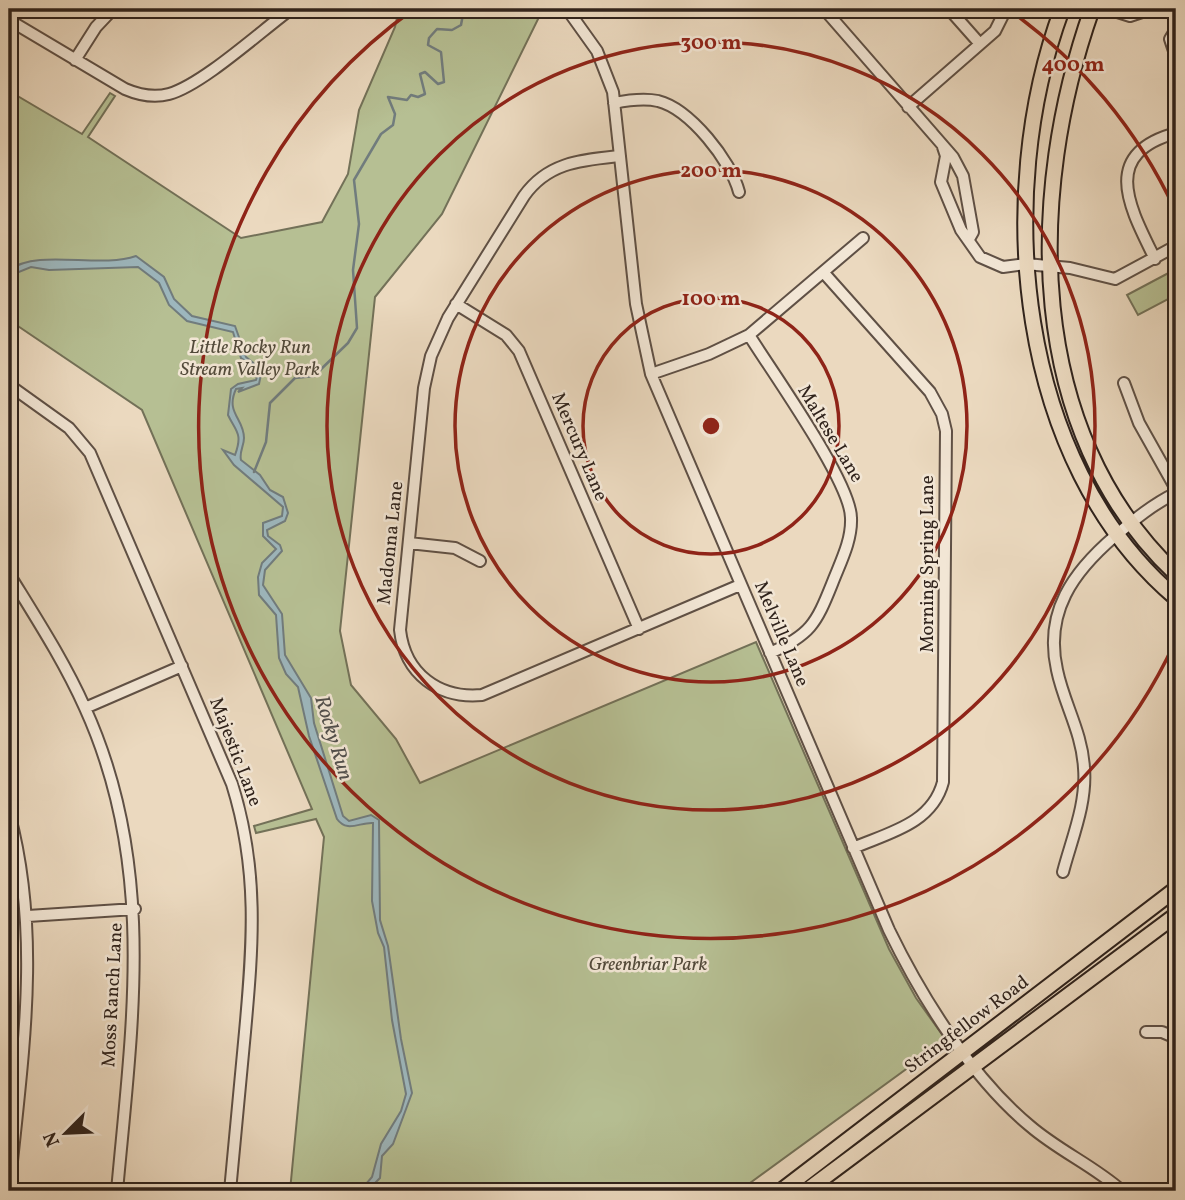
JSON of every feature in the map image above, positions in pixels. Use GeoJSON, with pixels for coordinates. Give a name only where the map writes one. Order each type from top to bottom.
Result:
{"type":"FeatureCollection","features":[{"type":"Feature","properties":{"kind":"main road"},"geometry":{"type":"LineString","coordinates":[[1062,9],[1035,112],[1026,200],[1026,264],[1038,341],[1055,410],[1080,473],[1117,534],[1176,597]]}},
{"type":"Feature","properties":{"kind":"main road"},"geometry":{"type":"LineString","coordinates":[[1092,9],[1073,69],[1052,176],[1051,267],[1058,336],[1073,411],[1095,465],[1130,523],[1176,574]]}},
{"type":"Feature","properties":{"kind":"main road","name":"Stringfellow Road"},"geometry":{"type":"LineString","coordinates":[[781,1191],[1176,889]]}},
{"type":"Feature","properties":{"kind":"main road","name":"Stringfellow Road"},"geometry":{"type":"LineString","coordinates":[[806,1191],[1176,915]]}},
{"type":"Feature","properties":{"kind":"street"},"geometry":{"type":"LineString","coordinates":[[75,60],[96,27],[113,9]]}},
{"type":"Feature","properties":{"kind":"street"},"geometry":{"type":"LineString","coordinates":[[9,20],[131,92],[151,96],[168,94],[199,78],[291,9]]}},
{"type":"Feature","properties":{"kind":"street","name":"Melville Lane"},"geometry":{"type":"LineString","coordinates":[[567,9],[597,51],[614,103],[638,321],[651,373],[853,848],[912,976],[964,1051],[1005,1103],[1031,1128],[1122,1191]]}},
{"type":"Feature","properties":{"kind":"street"},"geometry":{"type":"LineString","coordinates":[[824,9],[953,157],[963,176],[973,232],[969,239]]}},
{"type":"Feature","properties":{"kind":"street"},"geometry":{"type":"LineString","coordinates":[[949,9],[979,44]]}},
{"type":"Feature","properties":{"kind":"street"},"geometry":{"type":"LineString","coordinates":[[908,107],[995,31],[1006,9]]}},
{"type":"Feature","properties":{"kind":"street"},"geometry":{"type":"LineString","coordinates":[[1108,9],[1130,16],[1152,9]]}},
{"type":"Feature","properties":{"kind":"street"},"geometry":{"type":"LineString","coordinates":[[1170,9],[1176,15]]}},
{"type":"Feature","properties":{"kind":"street"},"geometry":{"type":"LineString","coordinates":[[1176,29],[1171,39],[1176,57]]}},
{"type":"Feature","properties":{"kind":"street"},"geometry":{"type":"LineString","coordinates":[[614,103],[650,100],[666,104],[684,115],[729,166],[739,192]]}},
{"type":"Feature","properties":{"kind":"street"},"geometry":{"type":"LineString","coordinates":[[1155,259],[1125,191],[1127,174],[1131,163],[1144,146],[1176,133]]}},
{"type":"Feature","properties":{"kind":"street"},"geometry":{"type":"LineString","coordinates":[[943,147],[946,156],[941,183],[961,230],[979,257],[988,262],[1003,267],[1026,264],[1070,268],[1115,279],[1176,246]]}},
{"type":"Feature","properties":{"kind":"street","name":"Madonna Lane"},"geometry":{"type":"LineString","coordinates":[[620,156],[569,163],[537,180],[440,333],[427,369],[400,630],[403,649],[420,675],[450,693],[470,696],[495,691],[740,585]]}},
{"type":"Feature","properties":{"kind":"street"},"geometry":{"type":"LineString","coordinates":[[651,373],[709,354],[749,335],[863,238]]}},
{"type":"Feature","properties":{"kind":"street","name":"Morning Spring Lane"},"geometry":{"type":"LineString","coordinates":[[824,273],[930,392],[939,407],[946,431],[943,782],[935,803],[921,817],[853,848]]}},
{"type":"Feature","properties":{"kind":"street","name":"Mercury Lane"},"geometry":{"type":"LineString","coordinates":[[456,304],[501,332],[519,351],[639,629]]}},
{"type":"Feature","properties":{"kind":"street","name":"Maltese Lane"},"geometry":{"type":"LineString","coordinates":[[749,335],[842,485],[851,516],[848,543],[816,622],[803,636],[770,653]]}},
{"type":"Feature","properties":{"kind":"street"},"geometry":{"type":"LineString","coordinates":[[1063,872],[1080,810],[1084,769],[1078,730],[1057,670],[1054,638],[1061,599],[1073,578],[1117,534],[1176,491],[1139,423],[1124,383]]}},
{"type":"Feature","properties":{"kind":"street","name":"Majestic Lane"},"geometry":{"type":"LineString","coordinates":[[9,385],[69,428],[90,453],[239,806],[249,851],[253,890],[252,950],[230,1191]]}},
{"type":"Feature","properties":{"kind":"street"},"geometry":{"type":"LineString","coordinates":[[409,543],[455,548],[480,561]]}},
{"type":"Feature","properties":{"kind":"street","name":"Moss Ranch Lane"},"geometry":{"type":"LineString","coordinates":[[9,574],[48,638],[85,708],[119,808],[135,909],[135,984],[117,1191]]}},
{"type":"Feature","properties":{"kind":"street"},"geometry":{"type":"LineString","coordinates":[[85,708],[182,666]]}},
{"type":"Feature","properties":{"kind":"street"},"geometry":{"type":"LineString","coordinates":[[9,813],[28,916],[29,971],[15,1064],[9,1191]]}},
{"type":"Feature","properties":{"kind":"street"},"geometry":{"type":"LineString","coordinates":[[28,916],[135,909]]}},
{"type":"Feature","properties":{"kind":"street"},"geometry":{"type":"LineString","coordinates":[[1146,1032],[1162,1032],[1176,1038]]}},
{"type":"Feature","properties":{"kind":"green space"},"geometry":{"type":"Polygon","coordinates":[[[399,9],[543,9],[442,214],[375,297],[340,631],[351,685],[396,739],[420,783],[756,642],[889,949],[916,998],[946,1040],[739,1191],[290,1191],[324,837],[316,819],[256,833],[254,826],[312,809],[142,410],[9,320],[9,91],[82,134],[110,93],[115,96],[88,137],[241,238],[322,222],[348,174],[359,110],[395,27],[399,9]]]}},
{"type":"Feature","properties":{"kind":"green space"},"geometry":{"type":"Polygon","coordinates":[[[1176,269],[1176,295],[1138,315],[1127,295],[1176,269]]]}},
{"type":"Feature","properties":{"kind":"water","name":"Rocky Run"},"geometry":{"type":"Polygon","coordinates":[[[136,256],[164,277],[174,299],[192,316],[235,326],[246,357],[262,370],[259,384],[238,392],[242,388],[236,389],[233,404],[243,431],[241,460],[260,475],[270,490],[283,497],[288,513],[285,521],[267,530],[268,536],[280,545],[282,551],[265,570],[263,585],[282,614],[285,655],[311,698],[314,723],[343,816],[349,821],[371,815],[379,820],[380,920],[388,946],[401,1039],[412,1093],[393,1144],[382,1156],[380,1178],[367,1191],[360,1191],[372,1177],[381,1144],[401,1111],[406,1094],[392,1020],[384,947],[378,933],[372,901],[373,823],[349,826],[337,819],[309,736],[298,687],[286,674],[279,658],[276,615],[259,595],[258,577],[262,563],[276,549],[263,536],[263,523],[282,516],[283,507],[234,465],[223,450],[235,455],[238,442],[238,433],[228,415],[231,389],[238,384],[256,380],[259,370],[241,358],[233,332],[187,321],[169,305],[159,283],[138,267],[49,270],[31,267],[9,276],[9,270],[36,260],[105,261],[136,256]]]}},
{"type":"Feature","properties":{"kind":"waterway"},"geometry":{"type":"LineString","coordinates":[[254,472],[266,442],[270,403],[295,378],[314,376],[348,343],[357,328],[353,270],[359,224],[354,180],[381,134],[393,125],[395,114],[388,97],[407,100],[411,95],[418,97],[425,94],[420,74],[425,72],[438,84],[444,82],[441,52],[428,45],[429,38],[437,29],[452,30],[461,25],[464,9]]}},
{"type":"Feature","properties":{"kind":"park label","name":"Little Rocky Run Stream Valley Park"},"geometry":{"type":"Point","coordinates":[250,359]}},
{"type":"Feature","properties":{"kind":"park label","name":"Greenbriar Park"},"geometry":{"type":"Point","coordinates":[648,965]}}]}
